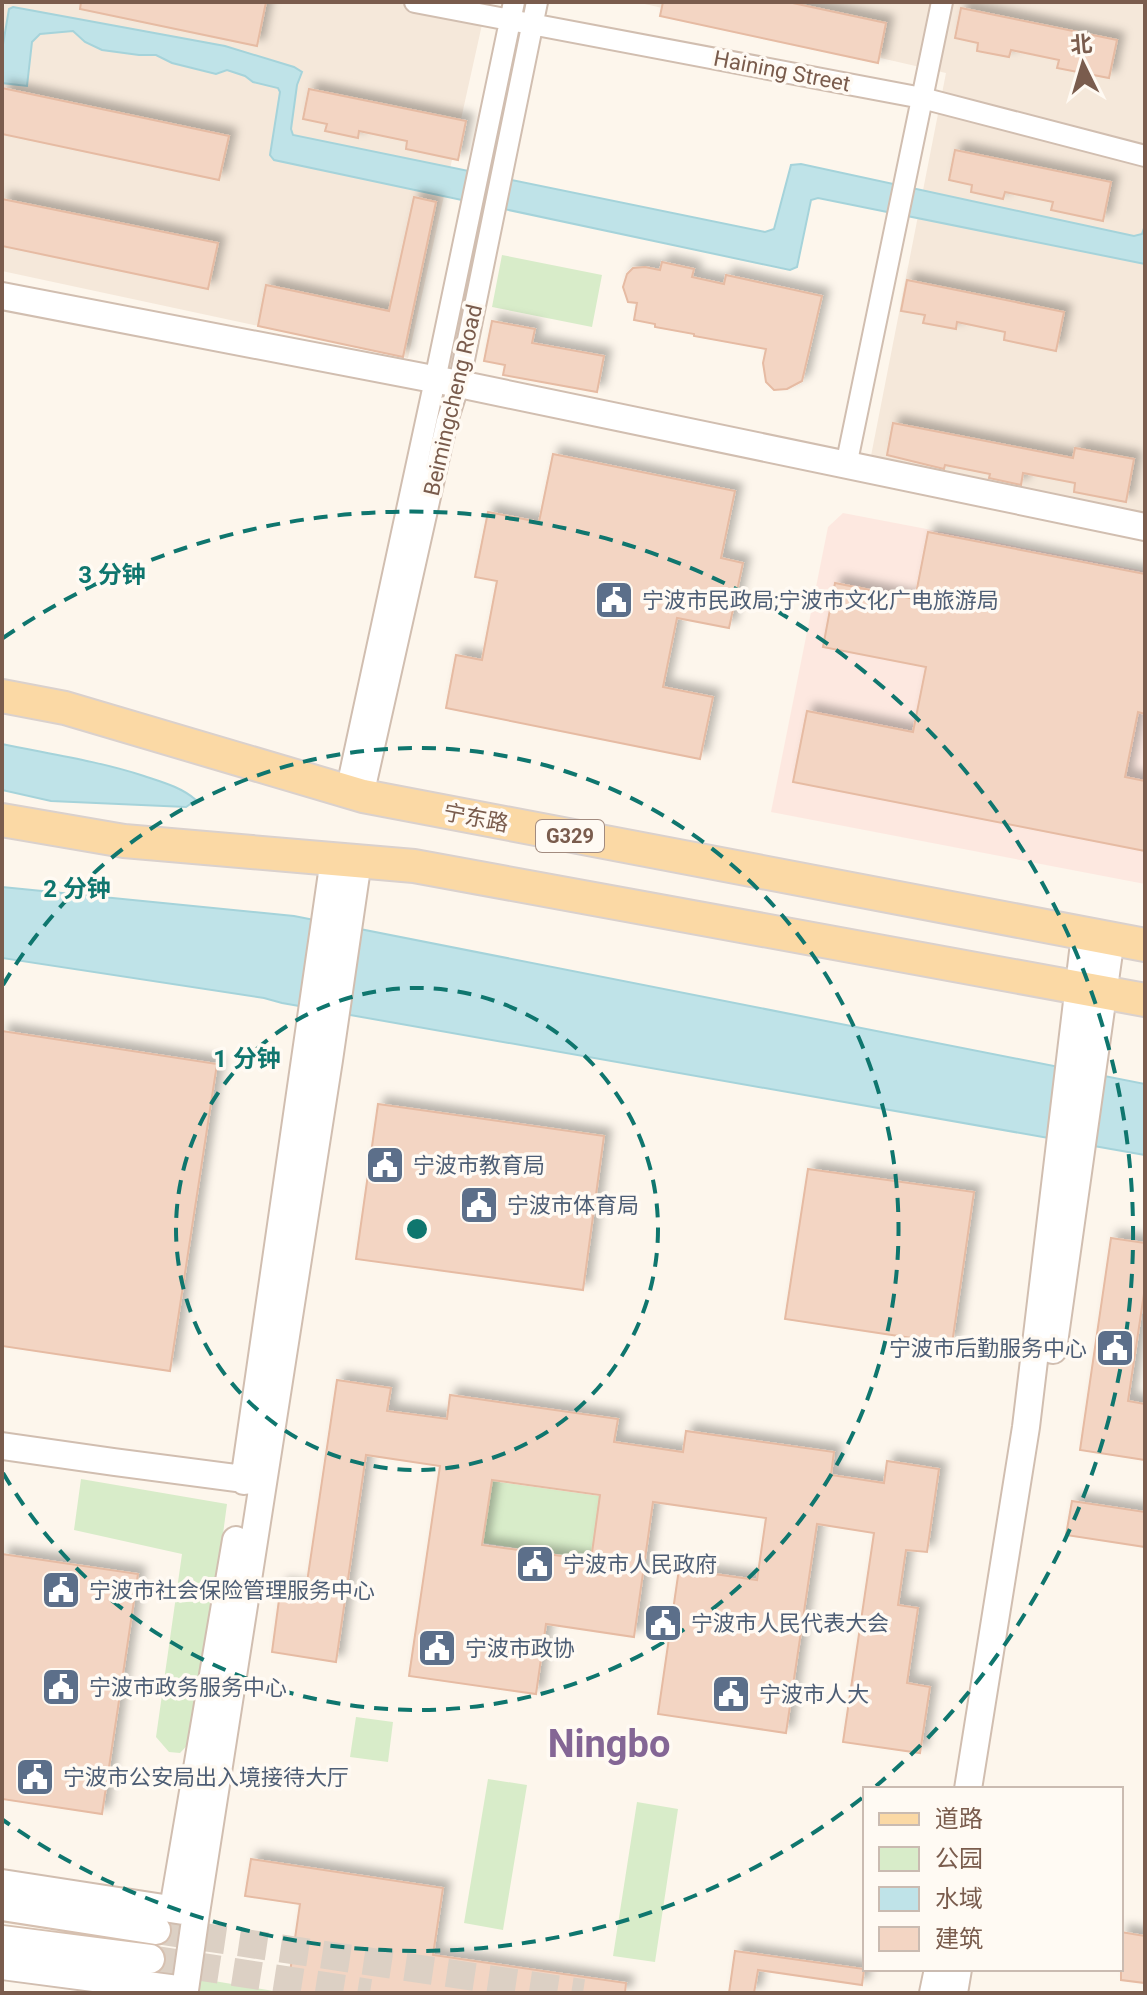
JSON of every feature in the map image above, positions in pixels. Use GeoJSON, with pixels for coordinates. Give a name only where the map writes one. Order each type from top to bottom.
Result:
{"type":"FeatureCollection","features":[{"type":"Feature","properties":{"kind":"main road","name":"宁东路"},"geometry":{"type":"LineString","coordinates":[[2,696],[65,708],[354,794],[1145,945]]}},
{"type":"Feature","properties":{"kind":"main road"},"geometry":{"type":"LineString","coordinates":[[2,820],[124,841],[414,866],[1145,1000]]}},
{"type":"Feature","properties":{"kind":"main road"},"geometry":{"type":"LineString","coordinates":[[2,1906],[175,1917]]}},
{"type":"Feature","properties":{"kind":"main road"},"geometry":{"type":"LineString","coordinates":[[2,1940],[150,1959]]}},
{"type":"Feature","properties":{"kind":"street","name":"Haining Street"},"geometry":{"type":"LineString","coordinates":[[415,2],[512,11],[531,25],[922,98],[1145,156]]}},
{"type":"Feature","properties":{"kind":"street","name":"Beimingcheng Road"},"geometry":{"type":"LineString","coordinates":[[447,382],[537,2]]}},
{"type":"Feature","properties":{"kind":"street"},"geometry":{"type":"LineString","coordinates":[[846,466],[942,2]]}},
{"type":"Feature","properties":{"kind":"street","name":"Beimingcheng Road"},"geometry":{"type":"LineString","coordinates":[[354,794],[447,421],[447,382],[512,11]]}},
{"type":"Feature","properties":{"kind":"street"},"geometry":{"type":"LineString","coordinates":[[2,296],[447,382],[1145,527]]}},
{"type":"Feature","properties":{"kind":"street"},"geometry":{"type":"LineString","coordinates":[[2,1966],[173,1991],[185,1990],[175,1917],[252,1488],[346,860]]}},
{"type":"Feature","properties":{"kind":"street"},"geometry":{"type":"LineString","coordinates":[[987,1787],[1042,1429],[1098,936]]}},
{"type":"Feature","properties":{"kind":"street"},"geometry":{"type":"LineString","coordinates":[[968,1787],[1091,990]]}},
{"type":"Feature","properties":{"kind":"street"},"geometry":{"type":"LineString","coordinates":[[2,1446],[252,1488]]}},
{"type":"Feature","properties":{"kind":"street"},"geometry":{"type":"LineString","coordinates":[[2,1460],[252,1488]]}},
{"type":"Feature","properties":{"kind":"street"},"geometry":{"type":"LineString","coordinates":[[2,1883],[175,1917]]}},
{"type":"Feature","properties":{"kind":"street"},"geometry":{"type":"LineString","coordinates":[[933,1993],[938,1971]]}},
{"type":"Feature","properties":{"kind":"street"},"geometry":{"type":"LineString","coordinates":[[954,1993],[958,1971]]}},
{"type":"Feature","properties":{"kind":"shaded area"},"geometry":{"type":"Polygon","coordinates":[[[5,2],[487,2],[408,358],[2,271],[2,15],[5,2]]]}},
{"type":"Feature","properties":{"kind":"shaded area"},"geometry":{"type":"Polygon","coordinates":[[[636,2],[1145,2],[1145,516],[870,461],[946,73],[636,2]]]}},
{"type":"Feature","properties":{"kind":"shaded area"},"geometry":{"type":"Polygon","coordinates":[[[843,513],[1145,571],[1145,884],[771,812],[828,527],[843,513]]]}},
{"type":"Feature","properties":{"kind":"green space"},"geometry":{"type":"Polygon","coordinates":[[[502,255],[602,275],[592,327],[492,307],[502,255]]]}},
{"type":"Feature","properties":{"kind":"green space"},"geometry":{"type":"Polygon","coordinates":[[[81,1479],[227,1504],[196,1736],[180,1753],[169,1752],[156,1737],[182,1554],[74,1530],[81,1479]]]}},
{"type":"Feature","properties":{"kind":"green space"},"geometry":{"type":"Polygon","coordinates":[[[492,1481],[600,1496],[591,1559],[483,1543],[492,1481]]]}},
{"type":"Feature","properties":{"kind":"green space"},"geometry":{"type":"Polygon","coordinates":[[[356,1717],[393,1722],[388,1762],[350,1757],[356,1717]]]}},
{"type":"Feature","properties":{"kind":"green space"},"geometry":{"type":"Polygon","coordinates":[[[488,1779],[527,1785],[503,1930],[464,1923],[488,1779]]]}},
{"type":"Feature","properties":{"kind":"green space"},"geometry":{"type":"Polygon","coordinates":[[[637,1802],[678,1809],[655,1962],[613,1956],[637,1802]]]}},
{"type":"Feature","properties":{"kind":"green space"},"geometry":{"type":"Polygon","coordinates":[[[196,1978],[286,1993],[193,1993],[196,1978]]]}},
{"type":"Feature","properties":{"kind":"water"},"geometry":{"type":"Polygon","coordinates":[[[13,7],[225,46],[294,67],[302,72],[297,85],[291,129],[293,135],[765,232],[774,229],[791,165],[801,164],[1134,236],[1142,234],[1145,225],[1145,264],[818,198],[811,200],[797,267],[790,270],[274,160],[270,155],[280,92],[278,88],[253,82],[227,70],[216,74],[172,63],[156,55],[102,50],[85,42],[73,31],[40,34],[32,42],[27,86],[2,83],[2,50],[9,9],[13,7]]]}},
{"type":"Feature","properties":{"kind":"water"},"geometry":{"type":"Polygon","coordinates":[[[2,744],[127,771],[171,785],[196,800],[186,807],[51,801],[2,790],[2,744]]]}},
{"type":"Feature","properties":{"kind":"water"},"geometry":{"type":"Polygon","coordinates":[[[2,887],[294,916],[1145,1084],[1145,1155],[264,998],[2,958],[2,887]]]}},
{"type":"Feature","properties":{"kind":"building"},"geometry":{"type":"Polygon","coordinates":[[[81,2],[266,2],[257,46],[80,9],[81,2]]]}},
{"type":"Feature","properties":{"kind":"building"},"geometry":{"type":"Polygon","coordinates":[[[663,2],[788,2],[886,23],[878,63],[660,16],[663,2]]]}},
{"type":"Feature","properties":{"kind":"building"},"geometry":{"type":"Polygon","coordinates":[[[961,8],[1117,40],[1109,78],[1057,68],[1059,60],[1011,50],[1009,57],[977,51],[978,43],[955,38],[961,8]]]}},
{"type":"Feature","properties":{"kind":"building"},"geometry":{"type":"Polygon","coordinates":[[[2,88],[229,136],[219,180],[2,134],[2,88]]]}},
{"type":"Feature","properties":{"kind":"building"},"geometry":{"type":"Polygon","coordinates":[[[309,89],[466,121],[458,160],[406,149],[407,141],[359,131],[358,138],[325,131],[327,124],[303,119],[309,89]]]}},
{"type":"Feature","properties":{"kind":"building"},"geometry":{"type":"Polygon","coordinates":[[[955,150],[1111,182],[1103,221],[1051,210],[1053,202],[1005,192],[1003,199],[971,192],[972,185],[949,180],[955,150]]]}},
{"type":"Feature","properties":{"kind":"building"},"geometry":{"type":"Polygon","coordinates":[[[414,197],[436,202],[403,357],[258,326],[266,285],[389,311],[414,197]]]}},
{"type":"Feature","properties":{"kind":"building"},"geometry":{"type":"Polygon","coordinates":[[[2,199],[218,243],[208,289],[2,246],[2,199]]]}},
{"type":"Feature","properties":{"kind":"building"},"geometry":{"type":"Polygon","coordinates":[[[662,262],[694,269],[692,277],[724,284],[726,275],[822,296],[802,381],[787,389],[774,390],[766,382],[763,363],[766,349],[694,336],[634,320],[637,303],[628,302],[623,287],[627,274],[633,268],[660,270],[662,262]]]}},
{"type":"Feature","properties":{"kind":"building"},"geometry":{"type":"Polygon","coordinates":[[[907,280],[1064,312],[1056,351],[1004,340],[1005,332],[957,322],[956,329],[923,323],[925,315],[901,311],[907,280]]]}},
{"type":"Feature","properties":{"kind":"building"},"geometry":{"type":"Polygon","coordinates":[[[492,321],[535,329],[532,343],[604,356],[597,392],[503,375],[505,365],[484,361],[492,321]]]}},
{"type":"Feature","properties":{"kind":"building"},"geometry":{"type":"Polygon","coordinates":[[[893,423],[1073,458],[1075,448],[1134,459],[1126,502],[1074,492],[1075,483],[1023,473],[1021,485],[989,478],[990,474],[945,465],[944,469],[887,455],[893,423]]]}},
{"type":"Feature","properties":{"kind":"building","name":"宁波市民政局;宁波市文化广电旅游局"},"geometry":{"type":"Polygon","coordinates":[[[553,454],[735,491],[721,558],[743,563],[729,628],[677,618],[663,687],[713,697],[700,759],[446,708],[456,655],[482,660],[497,581],[475,577],[488,512],[539,522],[553,454]]]}},
{"type":"Feature","properties":{"kind":"building"},"geometry":{"type":"Polygon","coordinates":[[[928,532],[1145,574],[1145,714],[1138,712],[1125,777],[1145,781],[1145,851],[793,782],[807,711],[913,732],[926,667],[823,647],[835,583],[915,599],[928,532]]]}},
{"type":"Feature","properties":{"kind":"building"},"geometry":{"type":"Polygon","coordinates":[[[2,1031],[217,1064],[170,1371],[2,1346],[2,1031]]]}},
{"type":"Feature","properties":{"kind":"building"},"geometry":{"type":"Polygon","coordinates":[[[378,1104],[604,1136],[583,1290],[356,1259],[378,1104]]]}},
{"type":"Feature","properties":{"kind":"building"},"geometry":{"type":"Polygon","coordinates":[[[808,1169],[974,1192],[952,1344],[785,1319],[808,1169]]]}},
{"type":"Feature","properties":{"kind":"building","name":"宁波市后勤服务中心"},"geometry":{"type":"Polygon","coordinates":[[[1111,1238],[1145,1243],[1145,1287],[1128,1401],[1145,1404],[1145,1460],[1080,1450],[1111,1238]]]}},
{"type":"Feature","properties":{"kind":"building","name":"宁波市人民政府"},"geometry":{"type":"Polygon","coordinates":[[[337,1380],[391,1388],[387,1411],[447,1419],[450,1395],[618,1419],[614,1442],[683,1452],[686,1431],[834,1452],[831,1475],[884,1483],[887,1461],[939,1469],[927,1552],[906,1550],[898,1605],[918,1608],[907,1683],[930,1687],[920,1753],[843,1742],[874,1533],[817,1524],[786,1733],[658,1714],[679,1569],[757,1580],[766,1518],[653,1502],[634,1637],[546,1624],[536,1694],[409,1676],[440,1466],[366,1455],[336,1662],[272,1652],[281,1585],[306,1589],[337,1380]],[[492,1480],[482,1545],[591,1560],[600,1495],[492,1480]]]}},
{"type":"Feature","properties":{"kind":"building"},"geometry":{"type":"Polygon","coordinates":[[[1072,1501],[1145,1512],[1145,1547],[1066,1535],[1072,1501]]]}},
{"type":"Feature","properties":{"kind":"building","name":"宁波市政务服务中心"},"geometry":{"type":"Polygon","coordinates":[[[2,1554],[138,1574],[102,1814],[2,1799],[2,1554]]]}},
{"type":"Feature","properties":{"kind":"building"},"geometry":{"type":"Polygon","coordinates":[[[251,1859],[443,1888],[433,1955],[626,1983],[625,1993],[287,1993],[300,1904],[245,1896],[251,1859]]]}},
{"type":"Feature","properties":{"kind":"building"},"geometry":{"type":"Polygon","coordinates":[[[1123,1932],[1145,1936],[1145,1983],[1121,1980],[1123,1932]]]}},
{"type":"Feature","properties":{"kind":"building"},"geometry":{"type":"Polygon","coordinates":[[[735,1951],[864,1971],[862,1985],[758,1970],[754,1993],[729,1993],[735,1951]]]}},
{"type":"Feature","properties":{"kind":"tunnel"},"geometry":{"type":"LineString","coordinates":[[156,1930],[583,1993]]}},
{"type":"Feature","properties":{"kind":"tunnel"},"geometry":{"type":"LineString","coordinates":[[150,1959],[370,1993]]}},
{"type":"Feature","properties":{"kind":"place","name":"宁波市民政局;宁波市文化广电旅游局"},"geometry":{"type":"Point","coordinates":[614,600]}},
{"type":"Feature","properties":{"kind":"place","name":"宁波市教育局"},"geometry":{"type":"Point","coordinates":[385,1165]}},
{"type":"Feature","properties":{"kind":"place","name":"宁波市体育局"},"geometry":{"type":"Point","coordinates":[479,1205]}},
{"type":"Feature","properties":{"kind":"place","name":"宁波市后勤服务中心"},"geometry":{"type":"Point","coordinates":[1115,1348]}},
{"type":"Feature","properties":{"kind":"place","name":"宁波市人民政府"},"geometry":{"type":"Point","coordinates":[535,1564]}},
{"type":"Feature","properties":{"kind":"place","name":"宁波市社会保险管理服务中心"},"geometry":{"type":"Point","coordinates":[61,1590]}},
{"type":"Feature","properties":{"kind":"place","name":"宁波市人民代表大会"},"geometry":{"type":"Point","coordinates":[663,1623]}},
{"type":"Feature","properties":{"kind":"place","name":"宁波市政协"},"geometry":{"type":"Point","coordinates":[437,1648]}},
{"type":"Feature","properties":{"kind":"place","name":"宁波市政务服务中心"},"geometry":{"type":"Point","coordinates":[61,1687]}},
{"type":"Feature","properties":{"kind":"place","name":"宁波市人大"},"geometry":{"type":"Point","coordinates":[731,1694]}},
{"type":"Feature","properties":{"kind":"place","name":"宁波市公安局出入境接待大厅"},"geometry":{"type":"Point","coordinates":[35,1777]}},
{"type":"Feature","properties":{"kind":"district","name":"Ningbo"},"geometry":{"type":"Point","coordinates":[609,1744]}}]}
